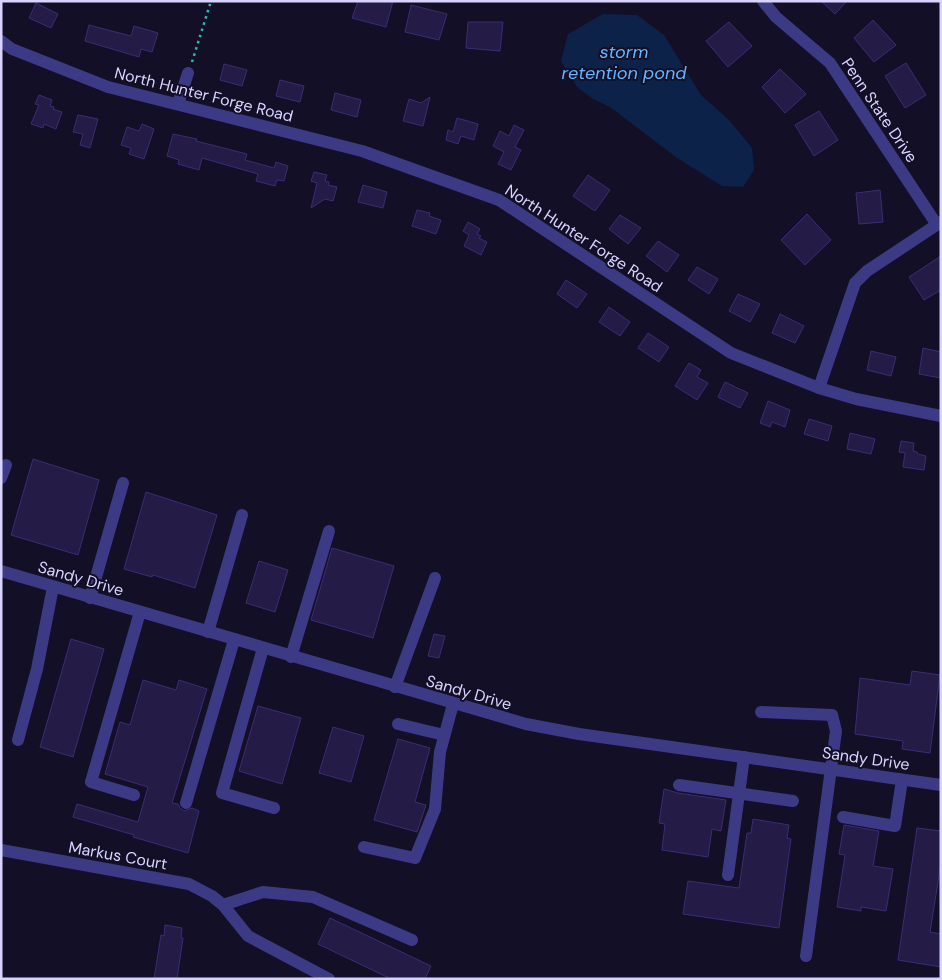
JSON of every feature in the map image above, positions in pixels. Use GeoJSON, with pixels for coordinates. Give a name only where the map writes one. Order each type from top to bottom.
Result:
{"type":"FeatureCollection","features":[{"type":"Feature","properties":{"kind":"street","name":"Penn State Drive"},"geometry":{"type":"LineString","coordinates":[[763,1],[776,17],[830,63],[939,224]]}},
{"type":"Feature","properties":{"kind":"street","name":"North Hunter Forge Road"},"geometry":{"type":"LineString","coordinates":[[1,41],[12,49],[108,87],[362,151],[499,200],[731,353],[819,388],[880,405],[941,416]]}},
{"type":"Feature","properties":{"kind":"street"},"geometry":{"type":"LineString","coordinates":[[178,104],[188,73]]}},
{"type":"Feature","properties":{"kind":"street"},"geometry":{"type":"LineString","coordinates":[[819,388],[855,283],[867,271],[939,224]]}},
{"type":"Feature","properties":{"kind":"street"},"geometry":{"type":"LineString","coordinates":[[1,478],[6,465]]}},
{"type":"Feature","properties":{"kind":"street"},"geometry":{"type":"LineString","coordinates":[[90,598],[122,483]]}},
{"type":"Feature","properties":{"kind":"street"},"geometry":{"type":"LineString","coordinates":[[208,632],[242,516]]}},
{"type":"Feature","properties":{"kind":"street"},"geometry":{"type":"LineString","coordinates":[[291,657],[329,532]]}},
{"type":"Feature","properties":{"kind":"street","name":"Sandy Drive"},"geometry":{"type":"LineString","coordinates":[[1,571],[496,717],[550,729],[941,785]]}},
{"type":"Feature","properties":{"kind":"street"},"geometry":{"type":"LineString","coordinates":[[395,687],[435,578]]}},
{"type":"Feature","properties":{"kind":"street"},"geometry":{"type":"LineString","coordinates":[[18,740],[37,669],[53,587]]}},
{"type":"Feature","properties":{"kind":"street"},"geometry":{"type":"LineString","coordinates":[[134,795],[91,782],[140,612]]}},
{"type":"Feature","properties":{"kind":"street"},"geometry":{"type":"LineString","coordinates":[[186,803],[234,640]]}},
{"type":"Feature","properties":{"kind":"street"},"geometry":{"type":"LineString","coordinates":[[263,648],[222,793],[274,808]]}},
{"type":"Feature","properties":{"kind":"street"},"geometry":{"type":"LineString","coordinates":[[364,847],[415,858],[435,809],[440,752],[453,704]]}},
{"type":"Feature","properties":{"kind":"street"},"geometry":{"type":"LineString","coordinates":[[761,712],[832,715],[836,731],[806,956]]}},
{"type":"Feature","properties":{"kind":"street"},"geometry":{"type":"LineString","coordinates":[[398,724],[444,735]]}},
{"type":"Feature","properties":{"kind":"street"},"geometry":{"type":"LineString","coordinates":[[728,875],[744,757]]}},
{"type":"Feature","properties":{"kind":"street"},"geometry":{"type":"LineString","coordinates":[[843,817],[895,826],[902,780]]}},
{"type":"Feature","properties":{"kind":"street"},"geometry":{"type":"LineString","coordinates":[[679,784],[793,801]]}},
{"type":"Feature","properties":{"kind":"street","name":"Markus Court"},"geometry":{"type":"LineString","coordinates":[[1,850],[189,884],[212,896],[248,936],[329,979]]}},
{"type":"Feature","properties":{"kind":"street"},"geometry":{"type":"LineString","coordinates":[[222,905],[263,892],[313,897],[412,940]]}},
{"type":"Feature","properties":{"kind":"path"},"geometry":{"type":"LineString","coordinates":[[188,73],[211,1]]}},
{"type":"Feature","properties":{"kind":"water","name":"storm retention pond"},"geometry":{"type":"Polygon","coordinates":[[[603,14],[637,15],[664,35],[701,95],[729,120],[752,148],[754,170],[743,187],[722,186],[677,158],[610,107],[593,99],[577,87],[561,61],[568,34],[603,14]]]}},
{"type":"Feature","properties":{"kind":"building"},"geometry":{"type":"Polygon","coordinates":[[[358,1],[393,1],[386,27],[352,18],[358,1]]]}},
{"type":"Feature","properties":{"kind":"building"},"geometry":{"type":"Polygon","coordinates":[[[821,1],[847,1],[835,14],[821,1]]]}},
{"type":"Feature","properties":{"kind":"building"},"geometry":{"type":"Polygon","coordinates":[[[36,3],[58,14],[51,28],[29,18],[36,3]]]}},
{"type":"Feature","properties":{"kind":"building"},"geometry":{"type":"Polygon","coordinates":[[[411,5],[447,14],[439,40],[405,32],[411,5]]]}},
{"type":"Feature","properties":{"kind":"building"},"geometry":{"type":"Polygon","coordinates":[[[873,20],[896,45],[874,62],[854,38],[873,20]]]}},
{"type":"Feature","properties":{"kind":"building"},"geometry":{"type":"Polygon","coordinates":[[[468,22],[503,22],[500,51],[466,48],[468,22]]]}},
{"type":"Feature","properties":{"kind":"building"},"geometry":{"type":"Polygon","coordinates":[[[729,22],[752,46],[728,67],[706,41],[729,22]]]}},
{"type":"Feature","properties":{"kind":"building"},"geometry":{"type":"Polygon","coordinates":[[[89,25],[131,36],[134,26],[158,33],[152,52],[141,49],[139,57],[85,41],[89,25]]]}},
{"type":"Feature","properties":{"kind":"building"},"geometry":{"type":"Polygon","coordinates":[[[906,63],[926,95],[905,108],[885,76],[906,63]]]}},
{"type":"Feature","properties":{"kind":"building"},"geometry":{"type":"Polygon","coordinates":[[[224,64],[247,70],[242,86],[220,80],[224,64]]]}},
{"type":"Feature","properties":{"kind":"building"},"geometry":{"type":"Polygon","coordinates":[[[780,69],[806,94],[785,113],[762,87],[780,69]]]}},
{"type":"Feature","properties":{"kind":"building"},"geometry":{"type":"Polygon","coordinates":[[[280,80],[304,86],[300,102],[276,96],[280,80]]]}},
{"type":"Feature","properties":{"kind":"building"},"geometry":{"type":"Polygon","coordinates":[[[335,93],[361,100],[357,117],[331,110],[335,93]]]}},
{"type":"Feature","properties":{"kind":"building"},"geometry":{"type":"Polygon","coordinates":[[[39,95],[52,100],[50,106],[62,112],[56,129],[44,124],[43,128],[31,124],[39,105],[35,104],[39,95]]]}},
{"type":"Feature","properties":{"kind":"building"},"geometry":{"type":"Polygon","coordinates":[[[430,97],[423,126],[403,121],[409,99],[421,103],[430,97]]]}},
{"type":"Feature","properties":{"kind":"building"},"geometry":{"type":"Polygon","coordinates":[[[819,111],[838,140],[814,156],[795,125],[819,111]]]}},
{"type":"Feature","properties":{"kind":"building"},"geometry":{"type":"Polygon","coordinates":[[[78,115],[98,119],[90,148],[80,145],[83,134],[73,132],[78,115]]]}},
{"type":"Feature","properties":{"kind":"building"},"geometry":{"type":"Polygon","coordinates":[[[457,118],[478,124],[474,140],[461,136],[458,144],[446,140],[448,130],[453,132],[457,118]]]}},
{"type":"Feature","properties":{"kind":"building"},"geometry":{"type":"Polygon","coordinates":[[[142,124],[154,129],[144,159],[129,154],[131,148],[121,145],[127,127],[139,131],[142,124]]]}},
{"type":"Feature","properties":{"kind":"building"},"geometry":{"type":"Polygon","coordinates":[[[514,125],[524,130],[515,147],[521,150],[511,170],[498,164],[504,152],[493,146],[500,131],[509,136],[514,125]]]}},
{"type":"Feature","properties":{"kind":"building"},"geometry":{"type":"Polygon","coordinates":[[[173,134],[247,154],[245,160],[274,168],[276,162],[288,166],[284,181],[277,180],[275,186],[256,181],[258,174],[202,158],[199,170],[178,164],[179,160],[167,156],[173,134]]]}},
{"type":"Feature","properties":{"kind":"building"},"geometry":{"type":"Polygon","coordinates":[[[314,172],[327,175],[325,181],[329,182],[328,185],[337,187],[333,201],[325,199],[311,208],[317,183],[311,181],[314,172]]]}},
{"type":"Feature","properties":{"kind":"building"},"geometry":{"type":"Polygon","coordinates":[[[588,175],[610,190],[595,211],[573,196],[588,175]]]}},
{"type":"Feature","properties":{"kind":"building"},"geometry":{"type":"Polygon","coordinates":[[[363,185],[387,192],[383,208],[358,202],[363,185]]]}},
{"type":"Feature","properties":{"kind":"building"},"geometry":{"type":"Polygon","coordinates":[[[880,190],[883,222],[859,224],[856,193],[880,190]]]}},
{"type":"Feature","properties":{"kind":"building"},"geometry":{"type":"Polygon","coordinates":[[[417,210],[430,213],[429,216],[441,220],[436,234],[412,226],[417,210]]]}},
{"type":"Feature","properties":{"kind":"building"},"geometry":{"type":"Polygon","coordinates":[[[807,214],[831,240],[805,265],[781,240],[807,214]]]}},
{"type":"Feature","properties":{"kind":"building"},"geometry":{"type":"Polygon","coordinates":[[[620,215],[641,228],[628,244],[609,229],[620,215]]]}},
{"type":"Feature","properties":{"kind":"building"},"geometry":{"type":"Polygon","coordinates":[[[468,222],[480,229],[477,234],[481,236],[479,238],[487,242],[481,255],[464,246],[469,235],[463,231],[468,222]]]}},
{"type":"Feature","properties":{"kind":"building"},"geometry":{"type":"Polygon","coordinates":[[[658,241],[679,255],[667,272],[646,256],[658,241]]]}},
{"type":"Feature","properties":{"kind":"building"},"geometry":{"type":"Polygon","coordinates":[[[941,256],[941,290],[924,300],[909,277],[941,256]]]}},
{"type":"Feature","properties":{"kind":"building"},"geometry":{"type":"Polygon","coordinates":[[[697,267],[718,279],[709,294],[688,280],[697,267]]]}},
{"type":"Feature","properties":{"kind":"building"},"geometry":{"type":"Polygon","coordinates":[[[566,280],[587,294],[577,308],[557,294],[566,280]]]}},
{"type":"Feature","properties":{"kind":"building"},"geometry":{"type":"Polygon","coordinates":[[[738,294],[760,304],[750,322],[729,311],[738,294]]]}},
{"type":"Feature","properties":{"kind":"building"},"geometry":{"type":"Polygon","coordinates":[[[609,307],[630,322],[620,336],[599,322],[609,307]]]}},
{"type":"Feature","properties":{"kind":"building"},"geometry":{"type":"Polygon","coordinates":[[[780,314],[804,326],[795,343],[772,333],[780,314]]]}},
{"type":"Feature","properties":{"kind":"building"},"geometry":{"type":"Polygon","coordinates":[[[648,333],[669,347],[659,362],[638,348],[648,333]]]}},
{"type":"Feature","properties":{"kind":"building"},"geometry":{"type":"Polygon","coordinates":[[[923,348],[941,352],[941,378],[919,374],[923,348]]]}},
{"type":"Feature","properties":{"kind":"building"},"geometry":{"type":"Polygon","coordinates":[[[871,351],[896,357],[891,376],[867,370],[871,351]]]}},
{"type":"Feature","properties":{"kind":"building"},"geometry":{"type":"Polygon","coordinates":[[[689,363],[701,370],[697,377],[708,383],[697,400],[675,386],[689,363]]]}},
{"type":"Feature","properties":{"kind":"building"},"geometry":{"type":"Polygon","coordinates":[[[725,382],[748,393],[740,408],[718,397],[725,382]]]}},
{"type":"Feature","properties":{"kind":"building"},"geometry":{"type":"Polygon","coordinates":[[[768,401],[790,410],[785,427],[772,422],[770,427],[760,423],[768,401]]]}},
{"type":"Feature","properties":{"kind":"building"},"geometry":{"type":"Polygon","coordinates":[[[809,419],[832,426],[828,441],[804,434],[809,419]]]}},
{"type":"Feature","properties":{"kind":"building"},"geometry":{"type":"Polygon","coordinates":[[[850,433],[875,439],[871,454],[847,449],[850,433]]]}},
{"type":"Feature","properties":{"kind":"building"},"geometry":{"type":"Polygon","coordinates":[[[901,441],[914,443],[913,451],[926,456],[924,470],[903,467],[905,453],[899,452],[901,441]]]}},
{"type":"Feature","properties":{"kind":"building"},"geometry":{"type":"Polygon","coordinates":[[[33,459],[99,480],[78,555],[11,535],[33,459]]]}},
{"type":"Feature","properties":{"kind":"building"},"geometry":{"type":"Polygon","coordinates":[[[146,492],[217,515],[195,588],[153,575],[152,577],[124,569],[146,492]]]}},
{"type":"Feature","properties":{"kind":"building"},"geometry":{"type":"Polygon","coordinates":[[[332,548],[394,566],[373,638],[311,620],[332,548]]]}},
{"type":"Feature","properties":{"kind":"building"},"geometry":{"type":"Polygon","coordinates":[[[259,561],[288,570],[275,612],[246,603],[259,561]]]}},
{"type":"Feature","properties":{"kind":"building"},"geometry":{"type":"Polygon","coordinates":[[[434,634],[445,636],[439,658],[428,656],[434,634]]]}},
{"type":"Feature","properties":{"kind":"building"},"geometry":{"type":"Polygon","coordinates":[[[71,639],[104,649],[73,757],[40,747],[71,639]]]}},
{"type":"Feature","properties":{"kind":"building"},"geometry":{"type":"Polygon","coordinates":[[[912,671],[940,675],[930,753],[902,749],[903,741],[855,734],[860,678],[910,685],[912,671]]]}},
{"type":"Feature","properties":{"kind":"building"},"geometry":{"type":"Polygon","coordinates":[[[143,680],[176,690],[179,680],[207,689],[172,803],[178,804],[184,811],[192,808],[199,811],[188,853],[73,817],[77,804],[138,822],[148,787],[105,774],[120,722],[130,725],[143,680]]]}},
{"type":"Feature","properties":{"kind":"building"},"geometry":{"type":"Polygon","coordinates":[[[258,706],[301,718],[282,784],[239,771],[258,706]]]}},
{"type":"Feature","properties":{"kind":"building"},"geometry":{"type":"Polygon","coordinates":[[[333,727],[364,736],[351,782],[319,773],[333,727]]]}},
{"type":"Feature","properties":{"kind":"building"},"geometry":{"type":"Polygon","coordinates":[[[398,739],[430,748],[415,802],[426,805],[417,832],[374,820],[398,739]]]}},
{"type":"Feature","properties":{"kind":"building"},"geometry":{"type":"Polygon","coordinates":[[[664,789],[726,800],[721,831],[712,829],[708,857],[662,850],[665,824],[659,823],[664,789]]]}},
{"type":"Feature","properties":{"kind":"building"},"geometry":{"type":"Polygon","coordinates":[[[753,819],[789,825],[787,838],[791,839],[779,928],[683,914],[688,881],[739,888],[747,833],[751,833],[753,819]]]}},
{"type":"Feature","properties":{"kind":"building"},"geometry":{"type":"Polygon","coordinates":[[[844,825],[879,831],[873,866],[893,869],[886,911],[861,907],[861,911],[837,907],[845,855],[839,854],[844,825]]]}},
{"type":"Feature","properties":{"kind":"building"},"geometry":{"type":"Polygon","coordinates":[[[917,828],[941,831],[941,863],[930,932],[941,934],[941,967],[898,960],[917,828]]]}},
{"type":"Feature","properties":{"kind":"building"},"geometry":{"type":"Polygon","coordinates":[[[330,918],[431,966],[425,979],[391,979],[318,944],[330,918]]]}},
{"type":"Feature","properties":{"kind":"building"},"geometry":{"type":"Polygon","coordinates":[[[165,925],[182,928],[181,938],[183,938],[177,979],[154,979],[161,935],[164,936],[165,925]]]}}]}
